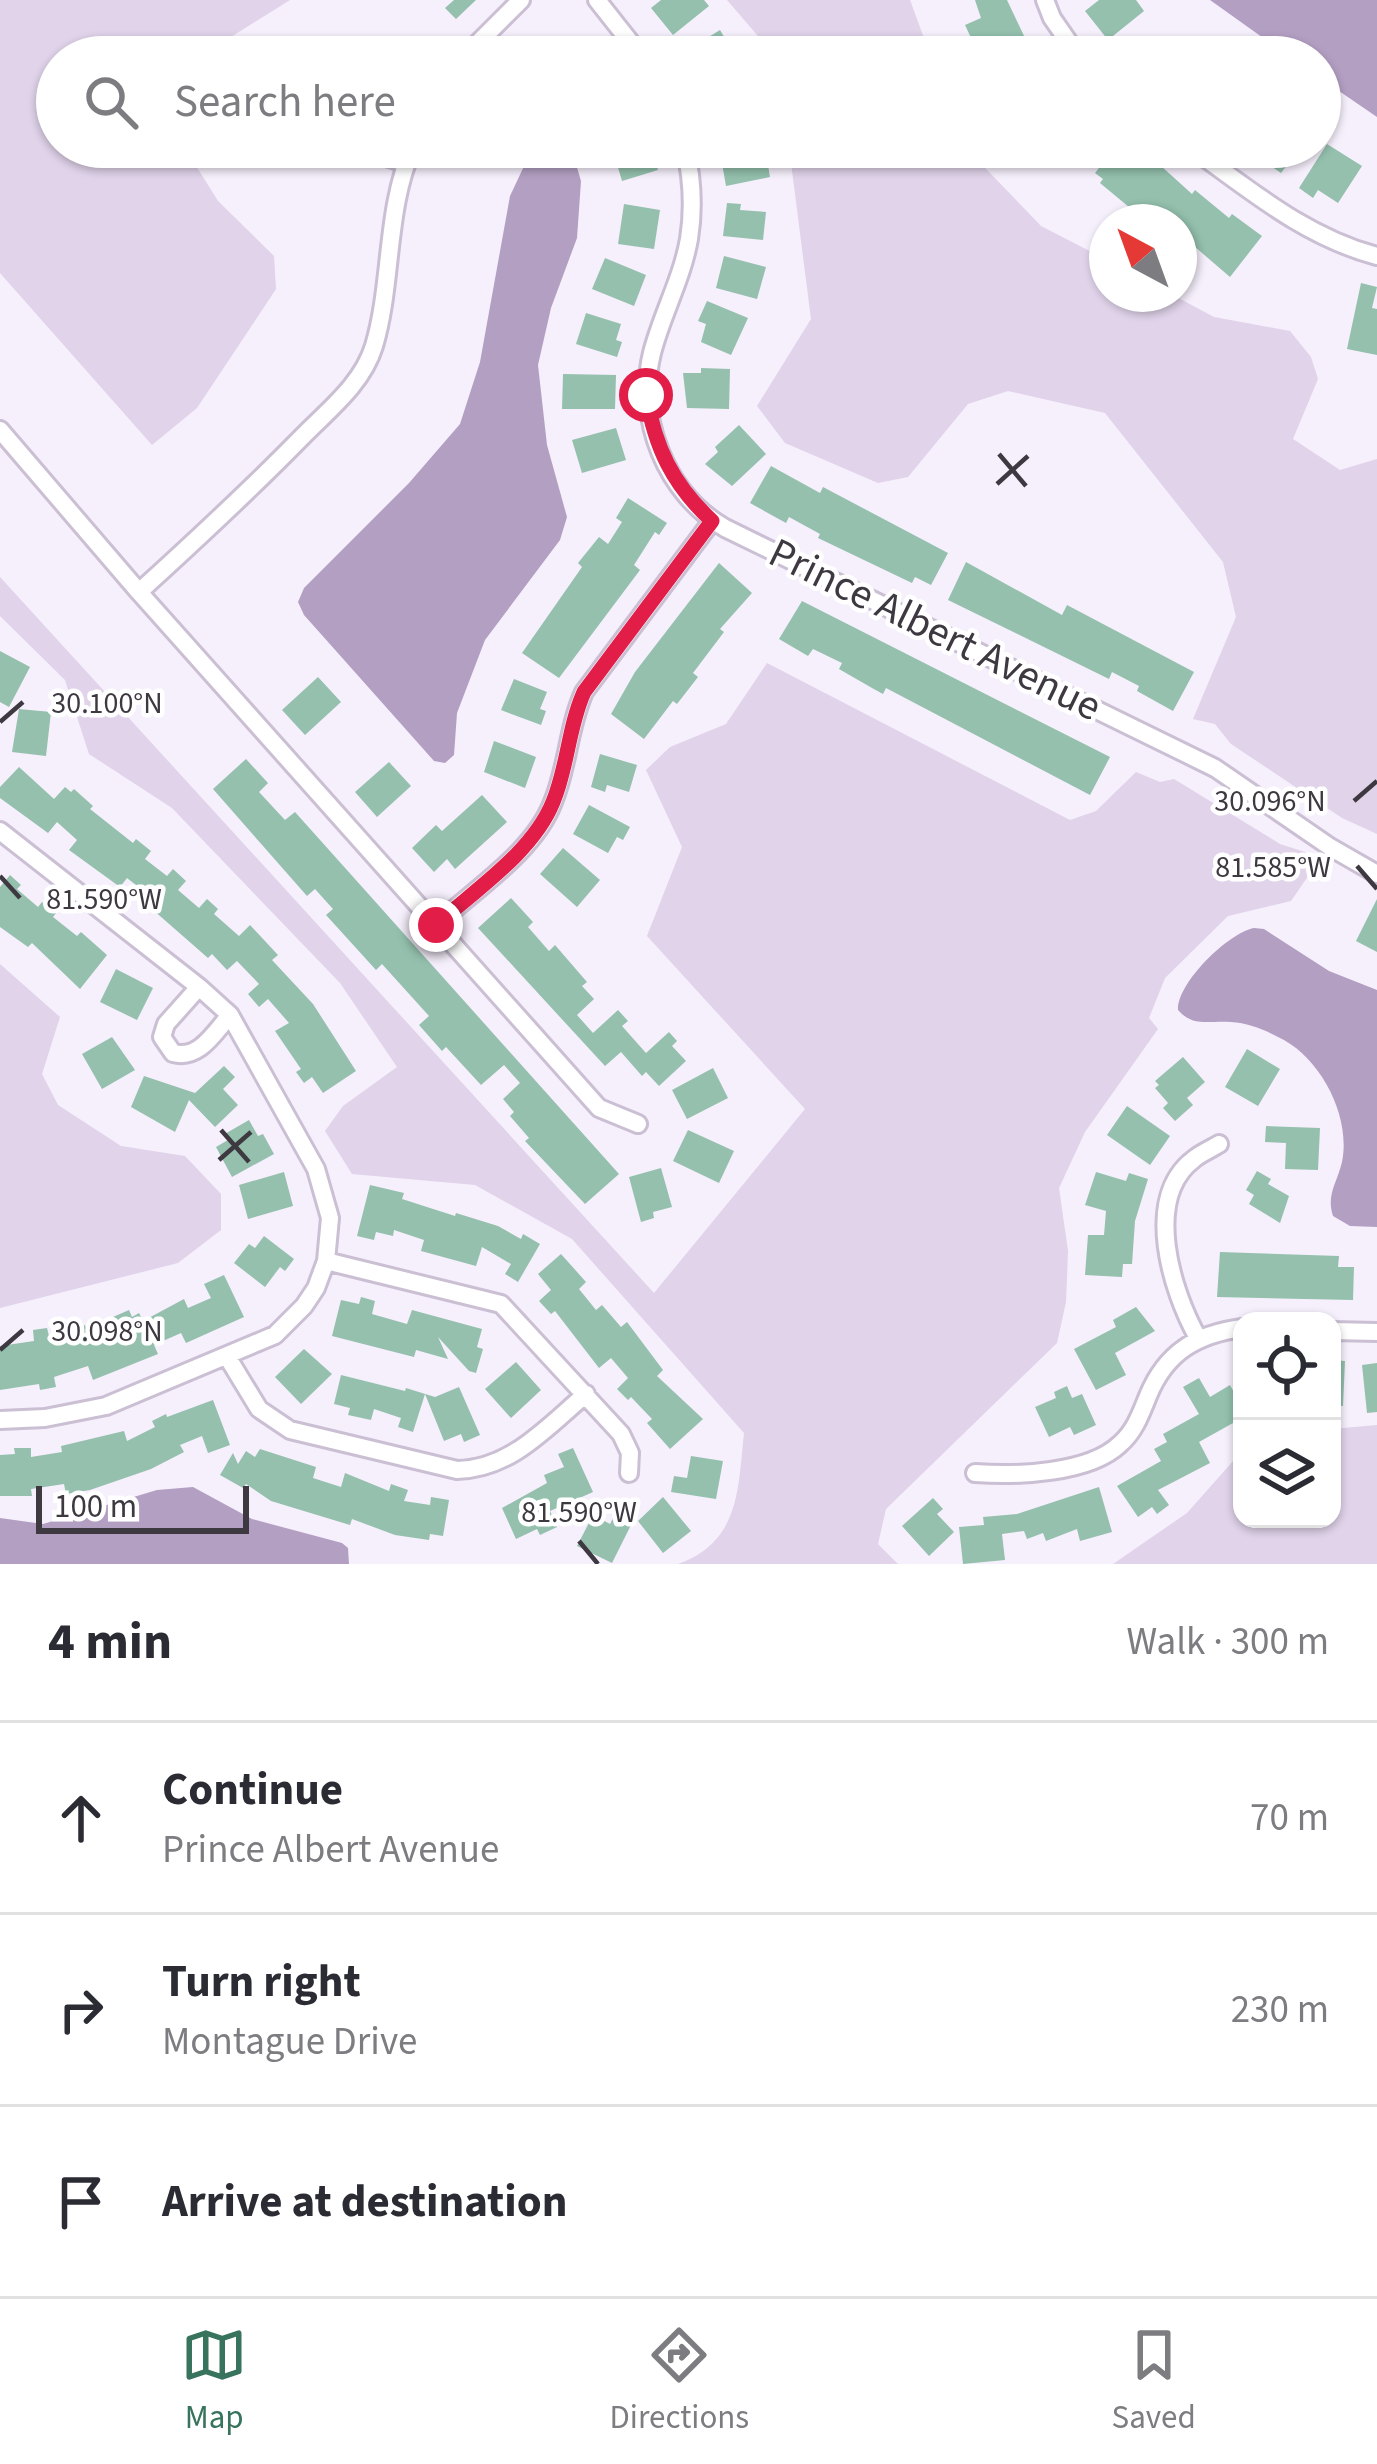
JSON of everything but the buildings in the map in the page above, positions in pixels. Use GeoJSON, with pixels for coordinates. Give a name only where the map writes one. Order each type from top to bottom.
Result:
{"type":"FeatureCollection","features":[{"type":"Feature","properties":{"kind":"street"},"geometry":{"type":"LineString","coordinates":[[485,36],[521,0]]}},
{"type":"Feature","properties":{"kind":"street"},"geometry":{"type":"LineString","coordinates":[[597,0],[625,36]]}},
{"type":"Feature","properties":{"kind":"street"},"geometry":{"type":"LineString","coordinates":[[1045,0],[1064,36]]}},
{"type":"Feature","properties":{"kind":"street"},"geometry":{"type":"LineString","coordinates":[[139,592],[238,502],[356,382],[374,346],[407,168]]}},
{"type":"Feature","properties":{"kind":"street","name":"Prince Albert Avenue"},"geometry":{"type":"LineString","coordinates":[[688,168],[690,236],[682,273],[651,357],[646,395],[663,462],[712,521],[1215,768],[1377,874]]}},
{"type":"Feature","properties":{"kind":"street"},"geometry":{"type":"LineString","coordinates":[[1219,168],[1299,225],[1377,256]]}},
{"type":"Feature","properties":{"kind":"street"},"geometry":{"type":"LineString","coordinates":[[0,430],[224,690],[599,1108],[638,1124]]}},
{"type":"Feature","properties":{"kind":"street"},"geometry":{"type":"LineString","coordinates":[[436,925],[537,831],[560,784],[573,717],[584,692],[712,521]]}},
{"type":"Feature","properties":{"kind":"street"},"geometry":{"type":"LineString","coordinates":[[0,831],[230,1016],[324,1188],[330,1218],[326,1261],[316,1288],[291,1322],[257,1346],[106,1406],[45,1418],[0,1420]]}},
{"type":"Feature","properties":{"kind":"street"},"geometry":{"type":"LineString","coordinates":[[199,987],[166,1024],[162,1037],[173,1053],[194,1052],[230,1016]]}},
{"type":"Feature","properties":{"kind":"street"},"geometry":{"type":"LineString","coordinates":[[1198,1338],[1181,1308],[1167,1262],[1166,1220],[1177,1178],[1191,1160],[1220,1144]]}},
{"type":"Feature","properties":{"kind":"street"},"geometry":{"type":"LineString","coordinates":[[326,1261],[501,1304],[627,1443],[629,1473]]}},
{"type":"Feature","properties":{"kind":"street"},"geometry":{"type":"LineString","coordinates":[[975,1473],[1019,1477],[1094,1459],[1119,1447],[1138,1422],[1164,1365],[1198,1338],[1233,1330]]}},
{"type":"Feature","properties":{"kind":"street"},"geometry":{"type":"LineString","coordinates":[[1341,1331],[1377,1332]]}},
{"type":"Feature","properties":{"kind":"street"},"geometry":{"type":"LineString","coordinates":[[228,1358],[259,1409],[290,1430],[457,1470],[503,1461],[586,1394]]}},
{"type":"Feature","properties":{"kind":"shaded area"},"geometry":{"type":"Polygon","coordinates":[[[0,0],[290,0],[232,36],[36,36],[36,168],[197,168],[218,201],[274,256],[276,289],[197,408],[152,445],[0,273],[0,0]]]}},
{"type":"Feature","properties":{"kind":"shaded area"},"geometry":{"type":"Polygon","coordinates":[[[727,0],[910,0],[923,36],[758,36],[727,0]]]}},
{"type":"Feature","properties":{"kind":"shaded area"},"geometry":{"type":"Polygon","coordinates":[[[1210,0],[1377,0],[1377,117],[1341,92],[1341,36],[1261,36],[1210,0]]]}},
{"type":"Feature","properties":{"kind":"shaded area"},"geometry":{"type":"Polygon","coordinates":[[[523,168],[577,168],[581,181],[577,238],[551,308],[538,365],[547,445],[567,517],[560,540],[485,640],[457,713],[454,755],[445,763],[434,761],[304,615],[298,602],[304,588],[409,483],[460,424],[480,362],[510,196],[523,168]]]}},
{"type":"Feature","properties":{"kind":"shaded area"},"geometry":{"type":"Polygon","coordinates":[[[792,168],[985,168],[1041,226],[1089,251],[1089,312],[1197,312],[1197,308],[1214,317],[1290,331],[1311,357],[1318,379],[1293,439],[1340,470],[1377,459],[1377,834],[1342,818],[1231,744],[1215,724],[1193,719],[1236,617],[1223,562],[1105,413],[1008,391],[968,404],[908,477],[878,483],[785,443],[757,406],[811,319],[792,168]]]}},
{"type":"Feature","properties":{"kind":"shaded area"},"geometry":{"type":"Polygon","coordinates":[[[0,577],[654,1293],[805,1109],[647,936],[682,847],[646,770],[670,747],[726,724],[767,663],[1070,820],[1096,811],[1136,772],[1160,782],[1174,779],[1280,844],[1305,852],[1313,869],[1291,901],[1228,916],[1165,978],[1149,1018],[1158,1029],[1085,1132],[1059,1188],[1068,1251],[1066,1302],[1057,1343],[886,1509],[878,1544],[898,1564],[678,1564],[714,1542],[725,1528],[737,1493],[744,1433],[572,1239],[475,1185],[352,1174],[325,1131],[343,1106],[397,1067],[340,983],[172,808],[89,754],[65,680],[0,616],[0,577]]]}},
{"type":"Feature","properties":{"kind":"shaded area"},"geometry":{"type":"Polygon","coordinates":[[[1254,928],[1264,929],[1329,971],[1377,990],[1377,1227],[1350,1226],[1333,1216],[1333,1189],[1344,1145],[1342,1127],[1331,1093],[1311,1062],[1284,1040],[1258,1028],[1196,1021],[1178,1010],[1186,986],[1206,961],[1231,939],[1254,928]]]}},
{"type":"Feature","properties":{"kind":"shaded area"},"geometry":{"type":"Polygon","coordinates":[[[0,964],[60,1017],[42,1074],[58,1105],[121,1146],[185,1156],[221,1194],[221,1230],[178,1263],[0,1308],[0,964]]]}},
{"type":"Feature","properties":{"kind":"shaded area"},"geometry":{"type":"Polygon","coordinates":[[[1377,1425],[1377,1564],[1113,1564],[1187,1513],[1233,1461],[1233,1528],[1341,1528],[1341,1428],[1377,1425]]]}},
{"type":"Feature","properties":{"kind":"shaded area"},"geometry":{"type":"Polygon","coordinates":[[[193,1487],[252,1519],[342,1543],[348,1548],[349,1564],[0,1564],[0,1518],[43,1524],[157,1490],[193,1487]]]}},
{"type":"Feature","properties":{"kind":"route"},"geometry":{"type":"LineString","coordinates":[[436,925],[537,831],[560,784],[573,717],[584,692],[712,521],[663,462],[646,395]]}}]}
